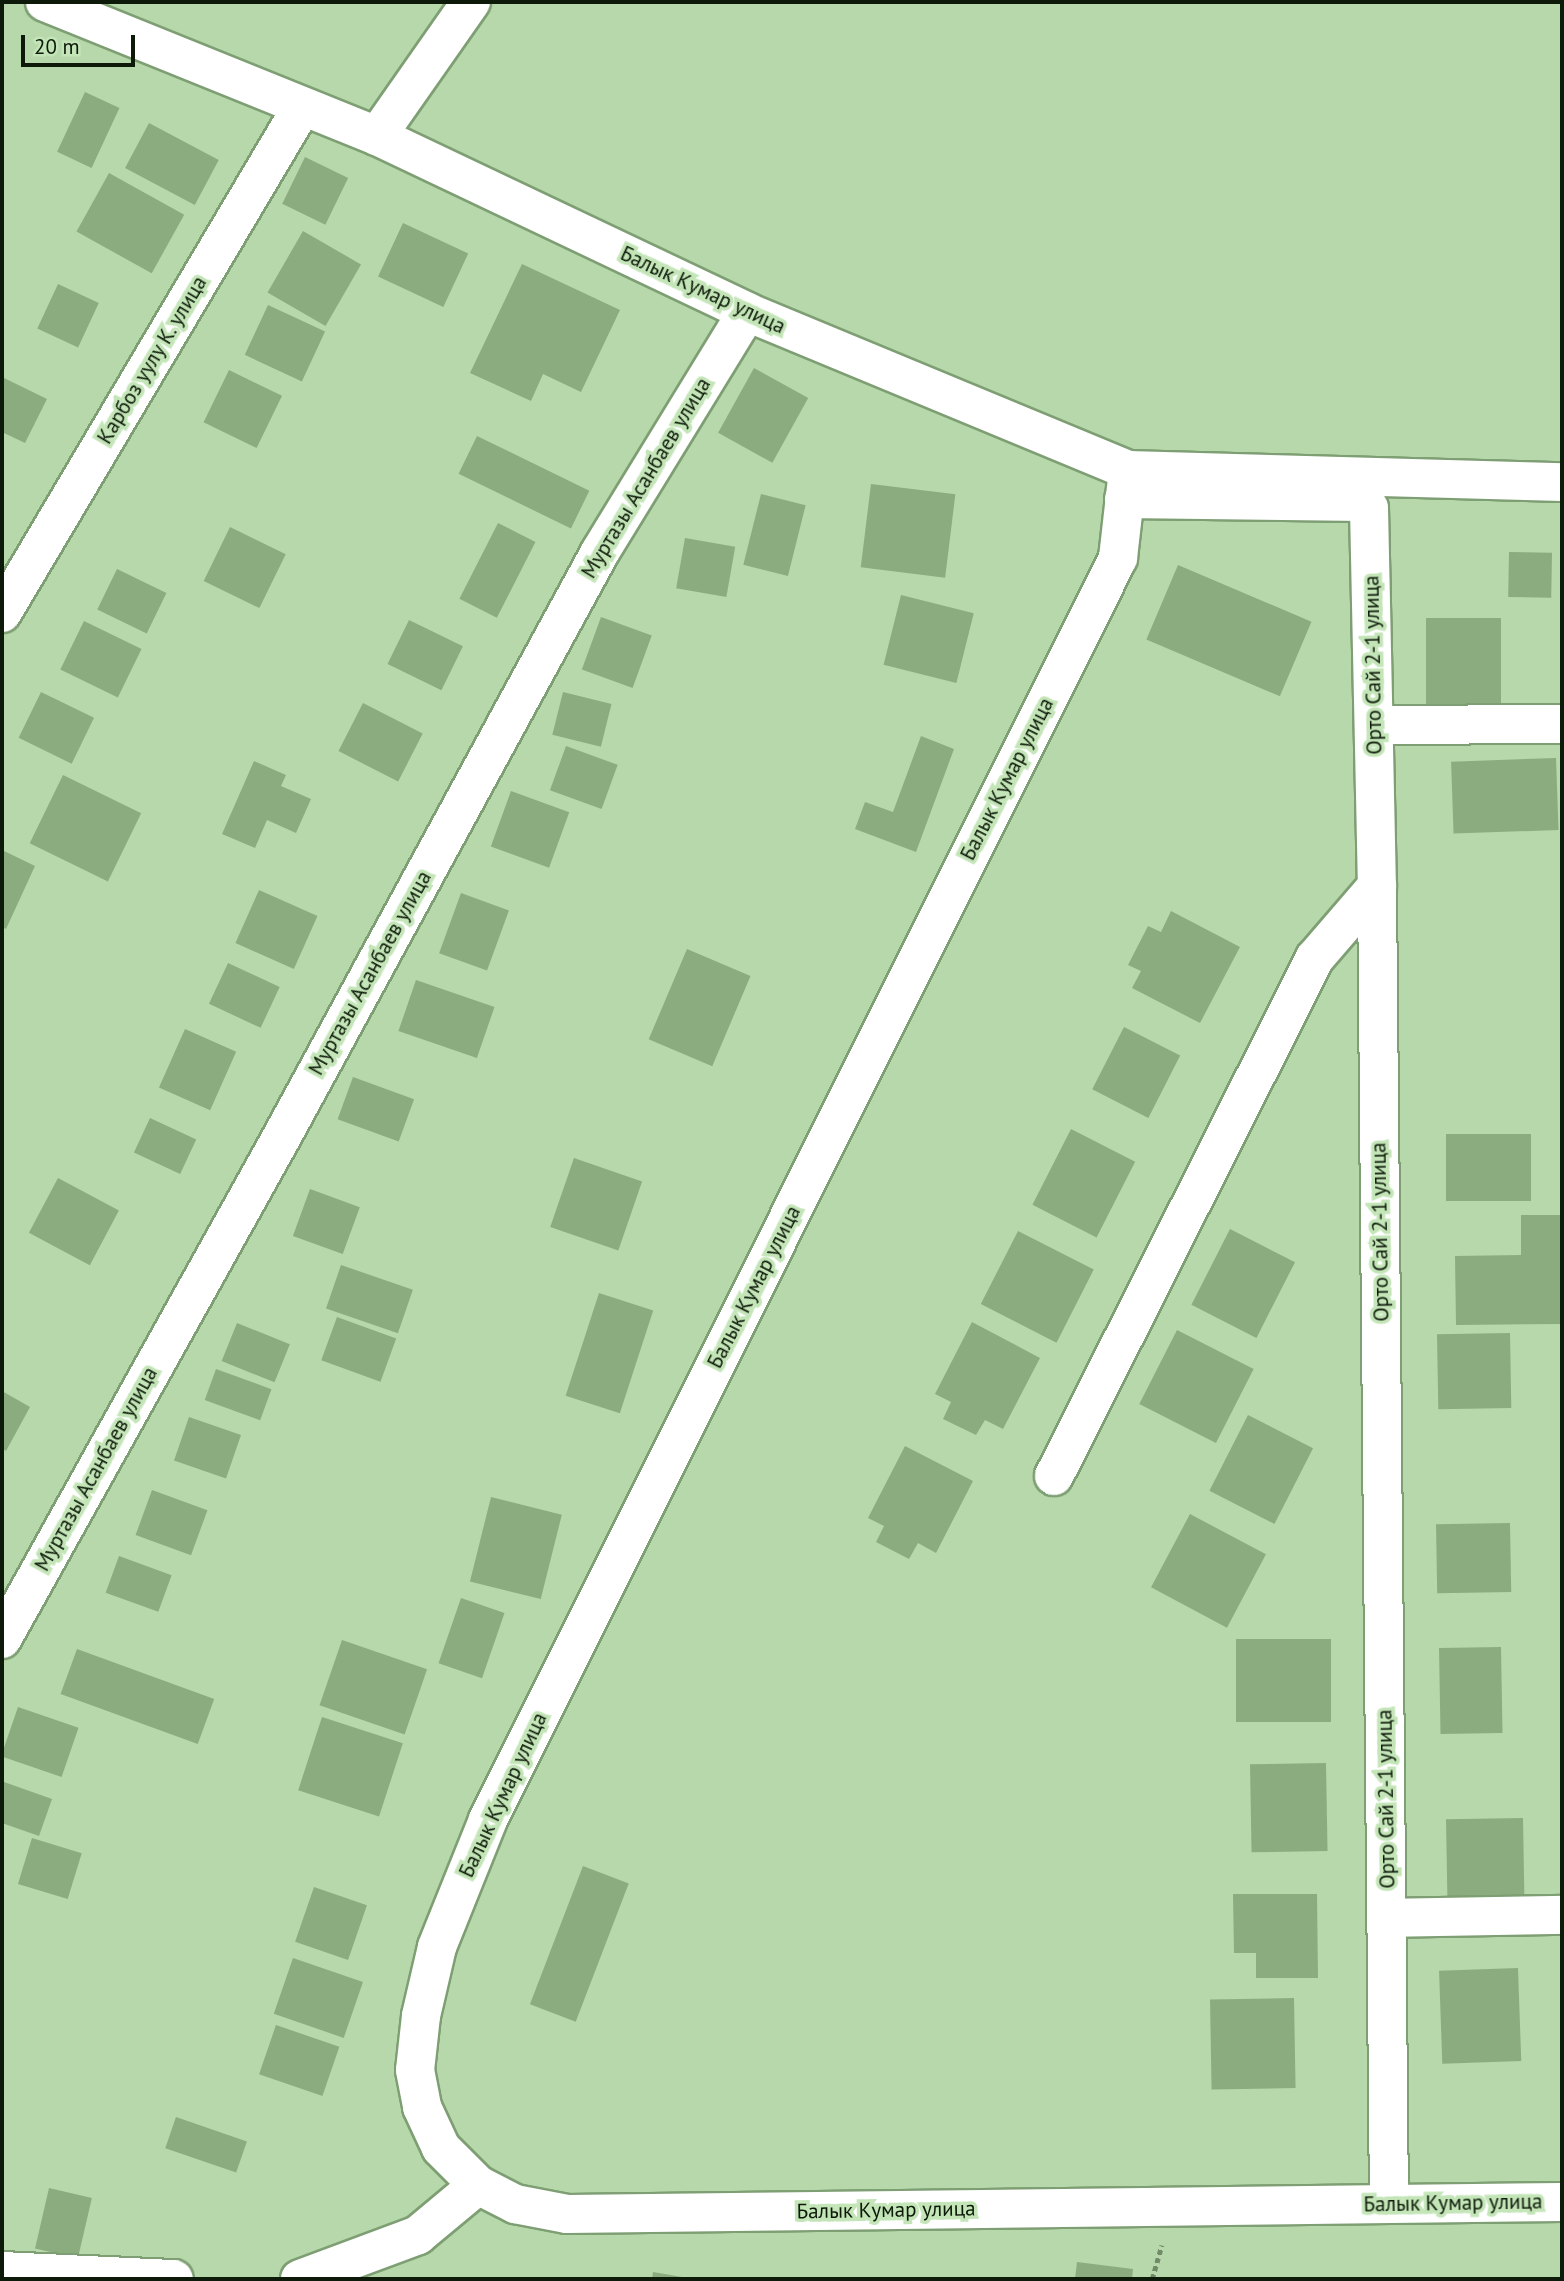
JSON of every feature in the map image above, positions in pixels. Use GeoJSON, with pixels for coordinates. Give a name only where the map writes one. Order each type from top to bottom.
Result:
{"type":"FeatureCollection","features":[{"type":"Feature","properties":{"kind":"street","name":"Балык Кумар улица"},"geometry":{"type":"LineString","coordinates":[[45,2],[377,136],[747,312],[1126,484],[1118,558],[488,1820],[438,1947],[421,2016],[415,2070],[422,2108],[441,2148],[478,2185],[515,2204],[567,2214],[1562,2202]]}},
{"type":"Feature","properties":{"kind":"street"},"geometry":{"type":"LineString","coordinates":[[377,136],[471,2]]}},
{"type":"Feature","properties":{"kind":"street","name":"Карбоз уулу К. улица"},"geometry":{"type":"LineString","coordinates":[[2,613],[302,107]]}},
{"type":"Feature","properties":{"kind":"street","name":"Муртазы Асанбаев улица"},"geometry":{"type":"LineString","coordinates":[[2,1639],[273,1152],[600,552],[747,312]]}},
{"type":"Feature","properties":{"kind":"street"},"geometry":{"type":"LineString","coordinates":[[1126,484],[1562,482]]}},
{"type":"Feature","properties":{"kind":"street","name":"Орто Сай 2-1 улица"},"geometry":{"type":"LineString","coordinates":[[1126,484],[1367,503],[1377,886],[1389,2204]]}},
{"type":"Feature","properties":{"kind":"street"},"geometry":{"type":"LineString","coordinates":[[1374,726],[1562,724]]}},
{"type":"Feature","properties":{"kind":"street"},"geometry":{"type":"LineString","coordinates":[[1054,1476],[1315,958],[1377,886]]}},
{"type":"Feature","properties":{"kind":"street"},"geometry":{"type":"LineString","coordinates":[[1387,1918],[1562,1915]]}},
{"type":"Feature","properties":{"kind":"street"},"geometry":{"type":"LineString","coordinates":[[300,2279],[418,2235],[478,2185]]}},
{"type":"Feature","properties":{"kind":"street"},"geometry":{"type":"LineString","coordinates":[[2,2271],[174,2279]]}},
{"type":"Feature","properties":{"kind":"building"},"geometry":{"type":"Polygon","coordinates":[[[85,92],[119,108],[92,168],[57,152],[85,92]]]}},
{"type":"Feature","properties":{"kind":"building"},"geometry":{"type":"Polygon","coordinates":[[[149,123],[219,160],[195,205],[125,168],[149,123]]]}},
{"type":"Feature","properties":{"kind":"building"},"geometry":{"type":"Polygon","coordinates":[[[305,157],[348,178],[325,225],[282,204],[305,157]]]}},
{"type":"Feature","properties":{"kind":"building"},"geometry":{"type":"Polygon","coordinates":[[[109,173],[184,215],[152,273],[77,232],[109,173]]]}},
{"type":"Feature","properties":{"kind":"building"},"geometry":{"type":"Polygon","coordinates":[[[403,223],[468,253],[443,307],[378,276],[403,223]]]}},
{"type":"Feature","properties":{"kind":"building"},"geometry":{"type":"Polygon","coordinates":[[[303,231],[361,264],[326,326],[268,292],[303,231]]]}},
{"type":"Feature","properties":{"kind":"building"},"geometry":{"type":"Polygon","coordinates":[[[522,264],[620,310],[581,392],[543,374],[531,401],[470,373],[522,264]]]}},
{"type":"Feature","properties":{"kind":"building"},"geometry":{"type":"Polygon","coordinates":[[[58,284],[99,303],[78,347],[37,328],[58,284]]]}},
{"type":"Feature","properties":{"kind":"building"},"geometry":{"type":"Polygon","coordinates":[[[268,305],[325,332],[302,381],[245,355],[268,305]]]}},
{"type":"Feature","properties":{"kind":"building"},"geometry":{"type":"Polygon","coordinates":[[[754,368],[808,398],[772,463],[718,433],[754,368]]]}},
{"type":"Feature","properties":{"kind":"building"},"geometry":{"type":"Polygon","coordinates":[[[229,370],[282,396],[257,448],[204,422],[229,370]]]}},
{"type":"Feature","properties":{"kind":"building"},"geometry":{"type":"Polygon","coordinates":[[[2,377],[47,399],[25,443],[2,432],[2,377]]]}},
{"type":"Feature","properties":{"kind":"building"},"geometry":{"type":"Polygon","coordinates":[[[477,436],[589,491],[571,529],[459,474],[477,436]]]}},
{"type":"Feature","properties":{"kind":"building"},"geometry":{"type":"Polygon","coordinates":[[[871,484],[955,494],[945,578],[861,567],[871,484]]]}},
{"type":"Feature","properties":{"kind":"building"},"geometry":{"type":"Polygon","coordinates":[[[761,494],[806,505],[788,576],[743,565],[761,494]]]}},
{"type":"Feature","properties":{"kind":"building"},"geometry":{"type":"Polygon","coordinates":[[[498,523],[535,542],[497,618],[459,599],[498,523]]]}},
{"type":"Feature","properties":{"kind":"building"},"geometry":{"type":"Polygon","coordinates":[[[230,527],[286,554],[259,608],[204,581],[230,527]]]}},
{"type":"Feature","properties":{"kind":"building"},"geometry":{"type":"Polygon","coordinates":[[[685,538],[735,547],[726,597],[676,588],[685,538]]]}},
{"type":"Feature","properties":{"kind":"building"},"geometry":{"type":"Polygon","coordinates":[[[1509,552],[1552,553],[1551,598],[1508,597],[1509,552]]]}},
{"type":"Feature","properties":{"kind":"building"},"geometry":{"type":"Polygon","coordinates":[[[1178,565],[1311,622],[1280,696],[1146,640],[1178,565]]]}},
{"type":"Feature","properties":{"kind":"building"},"geometry":{"type":"Polygon","coordinates":[[[117,569],[166,593],[147,634],[97,609],[117,569]]]}},
{"type":"Feature","properties":{"kind":"building"},"geometry":{"type":"Polygon","coordinates":[[[901,595],[974,613],[956,683],[884,665],[901,595]]]}},
{"type":"Feature","properties":{"kind":"building"},"geometry":{"type":"Polygon","coordinates":[[[601,617],[652,635],[633,688],[582,670],[601,617]]]}},
{"type":"Feature","properties":{"kind":"building"},"geometry":{"type":"Polygon","coordinates":[[[1426,618],[1501,618],[1501,710],[1426,710],[1426,618]]]}},
{"type":"Feature","properties":{"kind":"building"},"geometry":{"type":"Polygon","coordinates":[[[409,620],[463,646],[441,690],[388,664],[409,620]]]}},
{"type":"Feature","properties":{"kind":"building"},"geometry":{"type":"Polygon","coordinates":[[[84,621],[142,649],[118,698],[60,670],[84,621]]]}},
{"type":"Feature","properties":{"kind":"building"},"geometry":{"type":"Polygon","coordinates":[[[41,692],[94,718],[72,764],[19,738],[41,692]]]}},
{"type":"Feature","properties":{"kind":"building"},"geometry":{"type":"Polygon","coordinates":[[[563,692],[612,704],[601,747],[552,735],[563,692]]]}},
{"type":"Feature","properties":{"kind":"building"},"geometry":{"type":"Polygon","coordinates":[[[363,703],[423,733],[398,782],[338,751],[363,703]]]}},
{"type":"Feature","properties":{"kind":"building"},"geometry":{"type":"Polygon","coordinates":[[[921,736],[954,749],[916,852],[855,829],[865,802],[893,812],[921,736]]]}},
{"type":"Feature","properties":{"kind":"building"},"geometry":{"type":"Polygon","coordinates":[[[566,746],[618,765],[602,809],[550,790],[566,746]]]}},
{"type":"Feature","properties":{"kind":"building"},"geometry":{"type":"Polygon","coordinates":[[[1556,758],[1559,830],[1454,834],[1451,762],[1556,758]]]}},
{"type":"Feature","properties":{"kind":"building"},"geometry":{"type":"Polygon","coordinates":[[[254,761],[286,775],[281,786],[311,799],[296,833],[267,820],[255,848],[222,834],[254,761]]]}},
{"type":"Feature","properties":{"kind":"building"},"geometry":{"type":"Polygon","coordinates":[[[63,775],[141,813],[108,881],[30,843],[63,775]]]}},
{"type":"Feature","properties":{"kind":"building"},"geometry":{"type":"Polygon","coordinates":[[[511,791],[569,812],[549,868],[491,846],[511,791]]]}},
{"type":"Feature","properties":{"kind":"building"},"geometry":{"type":"Polygon","coordinates":[[[2,850],[35,866],[6,929],[2,927],[2,850]]]}},
{"type":"Feature","properties":{"kind":"building"},"geometry":{"type":"Polygon","coordinates":[[[259,890],[317,916],[294,969],[235,943],[259,890]]]}},
{"type":"Feature","properties":{"kind":"building"},"geometry":{"type":"Polygon","coordinates":[[[461,893],[509,910],[487,971],[439,953],[461,893]]]}},
{"type":"Feature","properties":{"kind":"building"},"geometry":{"type":"Polygon","coordinates":[[[1171,911],[1240,947],[1200,1023],[1132,988],[1141,971],[1128,965],[1148,926],[1161,932],[1171,911]]]}},
{"type":"Feature","properties":{"kind":"building"},"geometry":{"type":"Polygon","coordinates":[[[687,949],[751,976],[712,1066],[649,1039],[687,949]]]}},
{"type":"Feature","properties":{"kind":"building"},"geometry":{"type":"Polygon","coordinates":[[[228,963],[280,987],[261,1028],[209,1004],[228,963]]]}},
{"type":"Feature","properties":{"kind":"building"},"geometry":{"type":"Polygon","coordinates":[[[416,980],[494,1007],[477,1058],[398,1031],[416,980]]]}},
{"type":"Feature","properties":{"kind":"building"},"geometry":{"type":"Polygon","coordinates":[[[1124,1027],[1180,1056],[1148,1118],[1092,1089],[1124,1027]]]}},
{"type":"Feature","properties":{"kind":"building"},"geometry":{"type":"Polygon","coordinates":[[[185,1029],[236,1052],[210,1110],[159,1087],[185,1029]]]}},
{"type":"Feature","properties":{"kind":"building"},"geometry":{"type":"Polygon","coordinates":[[[353,1077],[414,1099],[399,1142],[338,1119],[353,1077]]]}},
{"type":"Feature","properties":{"kind":"building"},"geometry":{"type":"Polygon","coordinates":[[[150,1118],[196,1140],[180,1174],[134,1152],[150,1118]]]}},
{"type":"Feature","properties":{"kind":"building"},"geometry":{"type":"Polygon","coordinates":[[[1071,1129],[1135,1162],[1097,1237],[1032,1205],[1071,1129]]]}},
{"type":"Feature","properties":{"kind":"building"},"geometry":{"type":"Polygon","coordinates":[[[1446,1134],[1531,1134],[1531,1201],[1446,1201],[1446,1134]]]}},
{"type":"Feature","properties":{"kind":"building"},"geometry":{"type":"Polygon","coordinates":[[[574,1158],[642,1181],[618,1250],[550,1227],[574,1158]]]}},
{"type":"Feature","properties":{"kind":"building"},"geometry":{"type":"Polygon","coordinates":[[[58,1178],[119,1210],[90,1265],[29,1233],[58,1178]]]}},
{"type":"Feature","properties":{"kind":"building"},"geometry":{"type":"Polygon","coordinates":[[[310,1189],[360,1207],[343,1254],[293,1236],[310,1189]]]}},
{"type":"Feature","properties":{"kind":"building"},"geometry":{"type":"Polygon","coordinates":[[[1521,1215],[1562,1215],[1562,1324],[1456,1325],[1455,1256],[1521,1255],[1521,1215]]]}},
{"type":"Feature","properties":{"kind":"building"},"geometry":{"type":"Polygon","coordinates":[[[1230,1229],[1295,1262],[1256,1338],[1191,1305],[1230,1229]]]}},
{"type":"Feature","properties":{"kind":"building"},"geometry":{"type":"Polygon","coordinates":[[[1018,1231],[1094,1270],[1057,1343],[981,1304],[1018,1231]]]}},
{"type":"Feature","properties":{"kind":"building"},"geometry":{"type":"Polygon","coordinates":[[[341,1265],[413,1290],[398,1333],[326,1308],[341,1265]]]}},
{"type":"Feature","properties":{"kind":"building"},"geometry":{"type":"Polygon","coordinates":[[[599,1293],[653,1311],[620,1413],[566,1396],[599,1293]]]}},
{"type":"Feature","properties":{"kind":"building"},"geometry":{"type":"Polygon","coordinates":[[[337,1317],[396,1339],[380,1382],[321,1360],[337,1317]]]}},
{"type":"Feature","properties":{"kind":"building"},"geometry":{"type":"Polygon","coordinates":[[[972,1322],[1040,1358],[1003,1429],[985,1420],[976,1435],[943,1419],[951,1402],[935,1394],[972,1322]]]}},
{"type":"Feature","properties":{"kind":"building"},"geometry":{"type":"Polygon","coordinates":[[[237,1323],[290,1344],[274,1382],[222,1361],[237,1323]]]}},
{"type":"Feature","properties":{"kind":"building"},"geometry":{"type":"Polygon","coordinates":[[[1177,1330],[1254,1369],[1216,1443],[1139,1404],[1177,1330]]]}},
{"type":"Feature","properties":{"kind":"building"},"geometry":{"type":"Polygon","coordinates":[[[1510,1333],[1511,1408],[1438,1409],[1437,1334],[1510,1333]]]}},
{"type":"Feature","properties":{"kind":"building"},"geometry":{"type":"Polygon","coordinates":[[[216,1369],[271,1389],[260,1420],[205,1400],[216,1369]]]}},
{"type":"Feature","properties":{"kind":"building"},"geometry":{"type":"Polygon","coordinates":[[[2,1391],[30,1407],[6,1451],[2,1448],[2,1391]]]}},
{"type":"Feature","properties":{"kind":"building"},"geometry":{"type":"Polygon","coordinates":[[[1248,1415],[1313,1448],[1274,1524],[1209,1491],[1248,1415]]]}},
{"type":"Feature","properties":{"kind":"building"},"geometry":{"type":"Polygon","coordinates":[[[189,1417],[241,1435],[226,1478],[174,1460],[189,1417]]]}},
{"type":"Feature","properties":{"kind":"building"},"geometry":{"type":"Polygon","coordinates":[[[905,1446],[973,1481],[936,1553],[918,1543],[909,1559],[876,1542],[884,1526],[868,1518],[905,1446]]]}},
{"type":"Feature","properties":{"kind":"building"},"geometry":{"type":"Polygon","coordinates":[[[152,1490],[207,1510],[191,1555],[136,1535],[152,1490]]]}},
{"type":"Feature","properties":{"kind":"building"},"geometry":{"type":"Polygon","coordinates":[[[491,1497],[562,1515],[541,1599],[470,1581],[491,1497]]]}},
{"type":"Feature","properties":{"kind":"building"},"geometry":{"type":"Polygon","coordinates":[[[1190,1514],[1266,1554],[1227,1628],[1151,1587],[1190,1514]]]}},
{"type":"Feature","properties":{"kind":"building"},"geometry":{"type":"Polygon","coordinates":[[[1510,1523],[1511,1592],[1437,1593],[1436,1524],[1510,1523]]]}},
{"type":"Feature","properties":{"kind":"building"},"geometry":{"type":"Polygon","coordinates":[[[119,1556],[172,1575],[158,1612],[106,1593],[119,1556]]]}},
{"type":"Feature","properties":{"kind":"building"},"geometry":{"type":"Polygon","coordinates":[[[461,1598],[504,1613],[482,1678],[439,1663],[461,1598]]]}},
{"type":"Feature","properties":{"kind":"building"},"geometry":{"type":"Polygon","coordinates":[[[1236,1639],[1331,1639],[1331,1722],[1236,1722],[1236,1639]]]}},
{"type":"Feature","properties":{"kind":"building"},"geometry":{"type":"Polygon","coordinates":[[[342,1640],[427,1669],[405,1735],[320,1705],[342,1640]]]}},
{"type":"Feature","properties":{"kind":"building"},"geometry":{"type":"Polygon","coordinates":[[[1501,1647],[1503,1733],[1441,1734],[1439,1648],[1501,1647]]]}},
{"type":"Feature","properties":{"kind":"building"},"geometry":{"type":"Polygon","coordinates":[[[77,1649],[214,1699],[198,1744],[61,1694],[77,1649]]]}},
{"type":"Feature","properties":{"kind":"building"},"geometry":{"type":"Polygon","coordinates":[[[18,1707],[79,1728],[62,1777],[2,1756],[18,1707]]]}},
{"type":"Feature","properties":{"kind":"building"},"geometry":{"type":"Polygon","coordinates":[[[322,1717],[403,1743],[379,1816],[298,1790],[322,1717]]]}},
{"type":"Feature","properties":{"kind":"building"},"geometry":{"type":"Polygon","coordinates":[[[1326,1763],[1328,1851],[1252,1852],[1250,1764],[1326,1763]]]}},
{"type":"Feature","properties":{"kind":"building"},"geometry":{"type":"Polygon","coordinates":[[[4,1782],[52,1799],[39,1836],[2,1823],[4,1782]]]}},
{"type":"Feature","properties":{"kind":"building"},"geometry":{"type":"Polygon","coordinates":[[[1523,1818],[1524,1896],[1447,1897],[1446,1819],[1523,1818]]]}},
{"type":"Feature","properties":{"kind":"building"},"geometry":{"type":"Polygon","coordinates":[[[32,1838],[82,1853],[68,1899],[18,1884],[32,1838]]]}},
{"type":"Feature","properties":{"kind":"building"},"geometry":{"type":"Polygon","coordinates":[[[583,1866],[629,1884],[576,2022],[530,2004],[583,1866]]]}},
{"type":"Feature","properties":{"kind":"building"},"geometry":{"type":"Polygon","coordinates":[[[314,1887],[367,1905],[348,1960],[295,1942],[314,1887]]]}},
{"type":"Feature","properties":{"kind":"building"},"geometry":{"type":"Polygon","coordinates":[[[1233,1894],[1317,1894],[1318,1978],[1256,1978],[1256,1953],[1234,1953],[1233,1894]]]}},
{"type":"Feature","properties":{"kind":"building"},"geometry":{"type":"Polygon","coordinates":[[[293,1958],[363,1982],[344,2038],[274,2014],[293,1958]]]}},
{"type":"Feature","properties":{"kind":"building"},"geometry":{"type":"Polygon","coordinates":[[[1518,1968],[1521,2061],[1442,2064],[1439,1971],[1518,1968]]]}},
{"type":"Feature","properties":{"kind":"building"},"geometry":{"type":"Polygon","coordinates":[[[1294,1998],[1296,2088],[1212,2089],[1210,1999],[1294,1998]]]}},
{"type":"Feature","properties":{"kind":"building"},"geometry":{"type":"Polygon","coordinates":[[[276,2025],[339,2047],[322,2096],[259,2074],[276,2025]]]}},
{"type":"Feature","properties":{"kind":"building"},"geometry":{"type":"Polygon","coordinates":[[[176,2117],[247,2141],[236,2173],[165,2148],[176,2117]]]}},
{"type":"Feature","properties":{"kind":"building"},"geometry":{"type":"Polygon","coordinates":[[[49,2188],[92,2198],[78,2258],[35,2248],[49,2188]]]}},
{"type":"Feature","properties":{"kind":"building"},"geometry":{"type":"Polygon","coordinates":[[[1077,2262],[1133,2269],[1132,2279],[1075,2279],[1077,2262]]]}},
{"type":"Feature","properties":{"kind":"building"},"geometry":{"type":"Polygon","coordinates":[[[653,2272],[688,2278],[688,2279],[652,2279],[653,2272]]]}}]}
